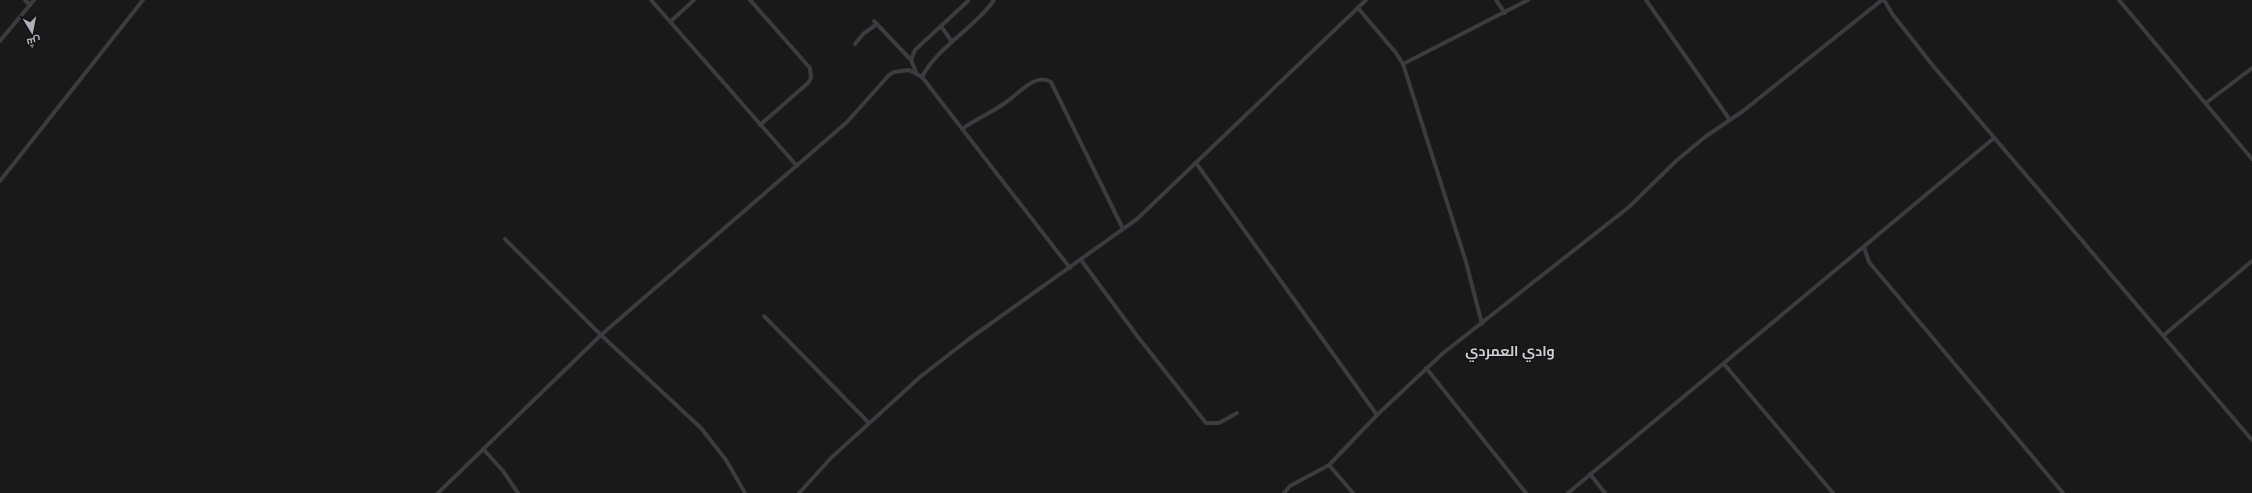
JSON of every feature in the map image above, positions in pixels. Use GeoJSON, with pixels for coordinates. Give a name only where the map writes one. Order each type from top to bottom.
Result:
{"type":"FeatureCollection","features":[{"type":"Feature","properties":{"kind":"street"},"geometry":{"type":"LineString","coordinates":[[25,0],[30,5]]}},
{"type":"Feature","properties":{"kind":"street"},"geometry":{"type":"LineString","coordinates":[[0,42],[34,0]]}},
{"type":"Feature","properties":{"kind":"street"},"geometry":{"type":"LineString","coordinates":[[0,181],[143,0]]}},
{"type":"Feature","properties":{"kind":"street"},"geometry":{"type":"LineString","coordinates":[[651,0],[796,166]]}},
{"type":"Feature","properties":{"kind":"street"},"geometry":{"type":"LineString","coordinates":[[670,22],[694,0]]}},
{"type":"Feature","properties":{"kind":"street"},"geometry":{"type":"LineString","coordinates":[[750,0],[810,68],[812,74],[808,83],[760,125]]}},
{"type":"Feature","properties":{"kind":"street"},"geometry":{"type":"LineString","coordinates":[[922,77],[931,63],[985,11],[994,0]]}},
{"type":"Feature","properties":{"kind":"street"},"geometry":{"type":"LineString","coordinates":[[799,493],[819,470],[869,423],[945,357],[1081,260],[1148,209],[1366,0]]}},
{"type":"Feature","properties":{"kind":"street"},"geometry":{"type":"LineString","coordinates":[[1496,0],[1505,13]]}},
{"type":"Feature","properties":{"kind":"street"},"geometry":{"type":"LineString","coordinates":[[1403,64],[1528,0]]}},
{"type":"Feature","properties":{"kind":"street"},"geometry":{"type":"LineString","coordinates":[[1646,0],[1730,120]]}},
{"type":"Feature","properties":{"kind":"street"},"geometry":{"type":"LineString","coordinates":[[1284,493],[1290,486],[1329,465],[1377,415],[1426,368],[1629,206],[1689,150],[1730,120],[1883,0],[1934,67],[2252,440]]}},
{"type":"Feature","properties":{"kind":"street"},"geometry":{"type":"LineString","coordinates":[[2119,0],[2252,159]]}},
{"type":"Feature","properties":{"kind":"street"},"geometry":{"type":"LineString","coordinates":[[911,60],[915,50],[968,1]]}},
{"type":"Feature","properties":{"kind":"street"},"geometry":{"type":"LineString","coordinates":[[1358,8],[1396,53],[1403,64],[1466,262],[1482,324]]}},
{"type":"Feature","properties":{"kind":"street"},"geometry":{"type":"LineString","coordinates":[[854,44],[876,23],[911,60],[916,72]]}},
{"type":"Feature","properties":{"kind":"street"},"geometry":{"type":"LineString","coordinates":[[941,26],[952,42]]}},
{"type":"Feature","properties":{"kind":"street"},"geometry":{"type":"LineString","coordinates":[[2206,103],[2252,68]]}},
{"type":"Feature","properties":{"kind":"street"},"geometry":{"type":"LineString","coordinates":[[438,493],[601,335],[847,122],[894,72],[909,70],[916,72],[922,77],[1070,268]]}},
{"type":"Feature","properties":{"kind":"street"},"geometry":{"type":"LineString","coordinates":[[962,129],[1005,104],[1031,84],[1042,79],[1051,82],[1123,229]]}},
{"type":"Feature","properties":{"kind":"street"},"geometry":{"type":"LineString","coordinates":[[1568,493],[1994,138]]}},
{"type":"Feature","properties":{"kind":"street"},"geometry":{"type":"LineString","coordinates":[[1196,163],[1377,415]]}},
{"type":"Feature","properties":{"kind":"street"},"geometry":{"type":"LineString","coordinates":[[505,239],[601,335],[701,428],[726,460],[746,493]]}},
{"type":"Feature","properties":{"kind":"street"},"geometry":{"type":"LineString","coordinates":[[1864,247],[1869,262],[2063,493]]}},
{"type":"Feature","properties":{"kind":"street"},"geometry":{"type":"LineString","coordinates":[[1081,260],[1138,337],[1203,420],[1215,424],[1237,413]]}},
{"type":"Feature","properties":{"kind":"street"},"geometry":{"type":"LineString","coordinates":[[2164,336],[2252,261]]}},
{"type":"Feature","properties":{"kind":"street"},"geometry":{"type":"LineString","coordinates":[[764,316],[869,423]]}},
{"type":"Feature","properties":{"kind":"street"},"geometry":{"type":"LineString","coordinates":[[1724,364],[1833,493]]}},
{"type":"Feature","properties":{"kind":"street"},"geometry":{"type":"LineString","coordinates":[[1426,368],[1526,493]]}},
{"type":"Feature","properties":{"kind":"street"},"geometry":{"type":"LineString","coordinates":[[484,450],[503,471],[518,493]]}},
{"type":"Feature","properties":{"kind":"street"},"geometry":{"type":"LineString","coordinates":[[1329,465],[1353,493]]}},
{"type":"Feature","properties":{"kind":"street"},"geometry":{"type":"LineString","coordinates":[[1590,474],[1605,493]]}},
{"type":"Feature","properties":{"kind":"district","name":"وادي العمردي"},"geometry":{"type":"Point","coordinates":[1510,352]}}]}
